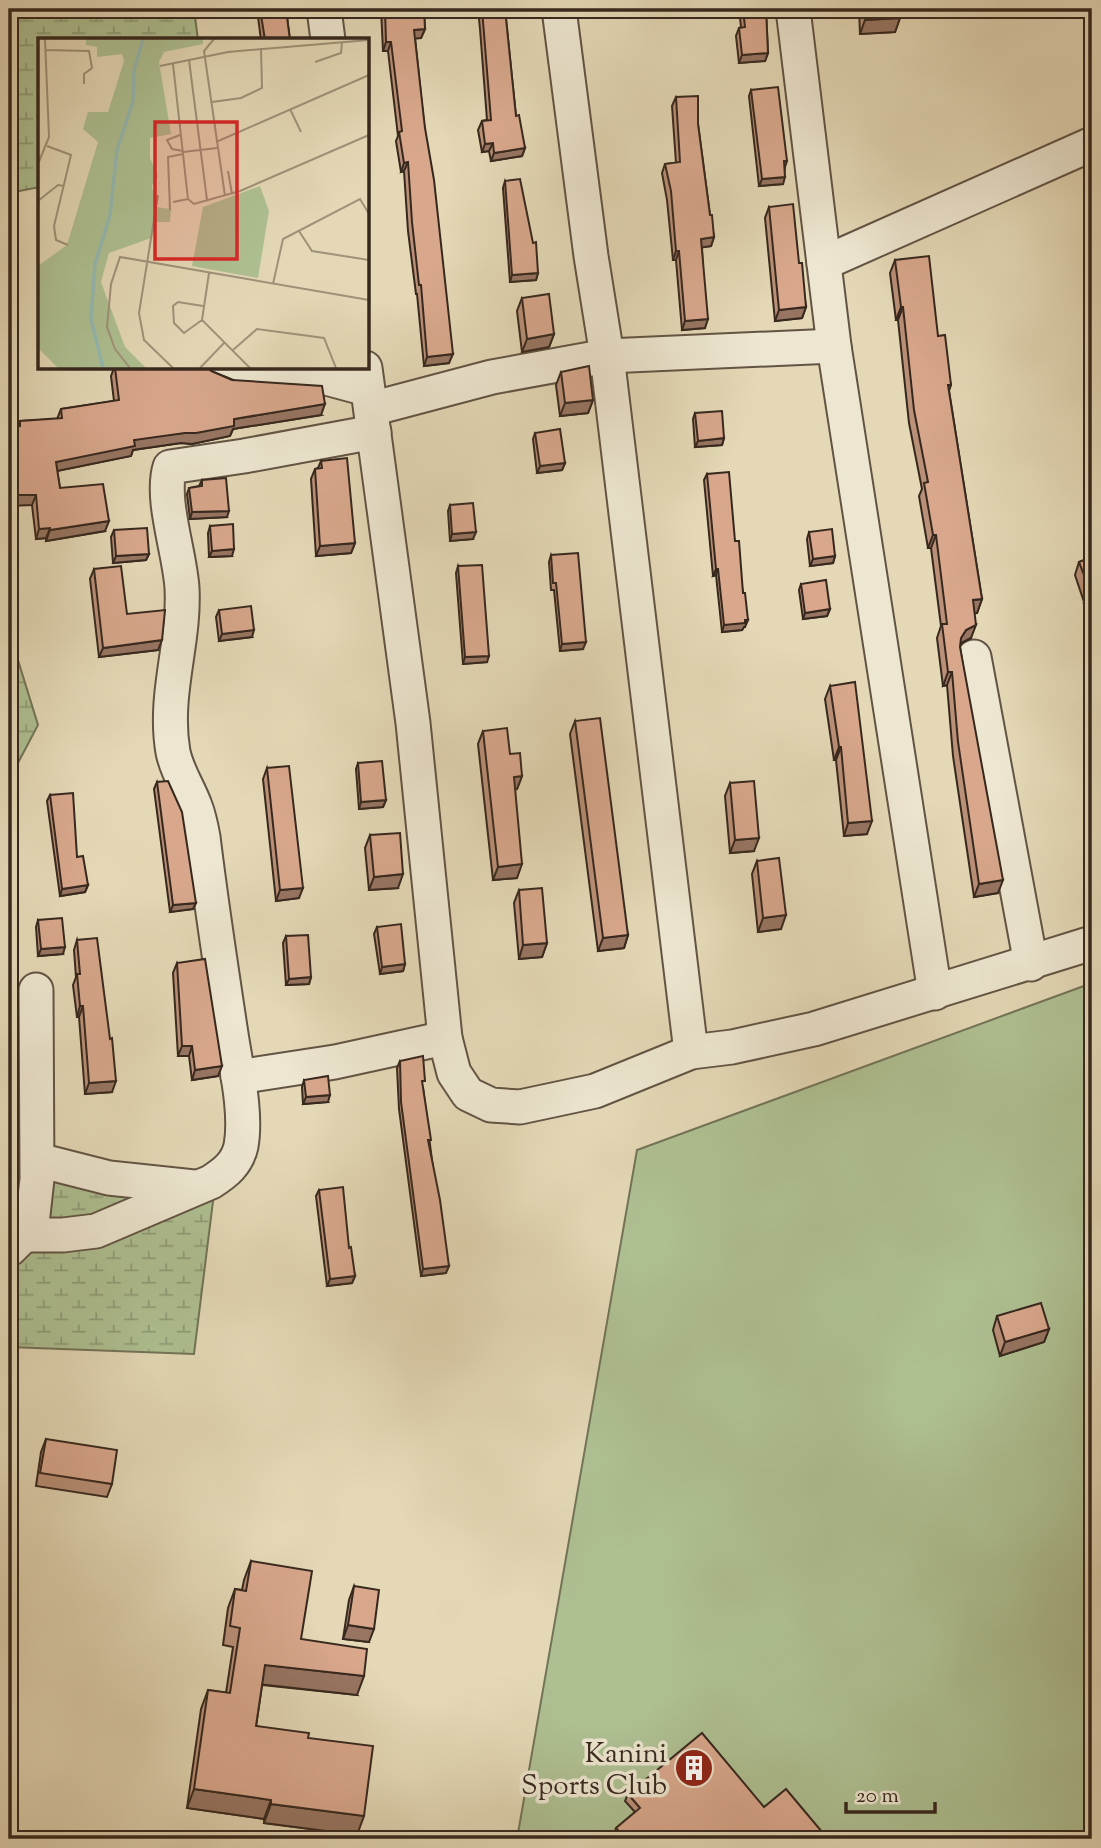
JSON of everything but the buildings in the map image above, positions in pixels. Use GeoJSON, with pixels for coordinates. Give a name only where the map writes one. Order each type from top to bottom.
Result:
{"type":"FeatureCollection","features":[{"type":"Feature","properties":{"kind":"street"},"geometry":{"type":"LineString","coordinates":[[324,9],[328,38]]}},
{"type":"Feature","properties":{"kind":"street"},"geometry":{"type":"LineString","coordinates":[[559,9],[591,256],[607,356],[691,1052]]}},
{"type":"Feature","properties":{"kind":"street"},"geometry":{"type":"LineString","coordinates":[[793,9],[834,346],[935,993]]}},
{"type":"Feature","properties":{"kind":"street"},"geometry":{"type":"LineString","coordinates":[[824,263],[1092,144]]}},
{"type":"Feature","properties":{"kind":"street"},"geometry":{"type":"LineString","coordinates":[[17,1243],[96,1231],[199,1187],[224,1174],[237,1161],[243,1128],[238,1077],[200,819],[177,768],[173,750],[170,693],[180,627],[182,588],[167,478],[170,467],[244,456],[369,399],[607,356],[834,346]]}},
{"type":"Feature","properties":{"kind":"street"},"geometry":{"type":"LineString","coordinates":[[224,369],[326,378],[369,399]]}},
{"type":"Feature","properties":{"kind":"street"},"geometry":{"type":"LineString","coordinates":[[369,399],[413,723],[445,1038],[454,1073],[468,1094],[491,1105],[520,1107],[596,1091],[691,1052],[732,1047],[803,1032],[1031,964],[1092,943]]}},
{"type":"Feature","properties":{"kind":"street"},"geometry":{"type":"LineString","coordinates":[[974,657],[1031,964]]}},
{"type":"Feature","properties":{"kind":"street"},"geometry":{"type":"LineString","coordinates":[[17,1243],[33,1215],[38,1160],[36,990]]}},
{"type":"Feature","properties":{"kind":"street"},"geometry":{"type":"LineString","coordinates":[[238,1077],[335,1062],[445,1038]]}},
{"type":"Feature","properties":{"kind":"street"},"geometry":{"type":"LineString","coordinates":[[38,1160],[110,1178],[199,1187]]}},
{"type":"Feature","properties":{"kind":"green space"},"geometry":{"type":"Polygon","coordinates":[[[9,9],[194,9],[198,38],[38,38],[38,187],[9,193],[9,9]]]}},
{"type":"Feature","properties":{"kind":"green space"},"geometry":{"type":"Polygon","coordinates":[[[9,631],[38,725],[9,780],[9,631]]]}},
{"type":"Feature","properties":{"kind":"green space"},"geometry":{"type":"Polygon","coordinates":[[[1092,983],[1092,1839],[517,1839],[637,1150],[1092,983]]]}},
{"type":"Feature","properties":{"kind":"green space"},"geometry":{"type":"Polygon","coordinates":[[[9,1115],[15,1146],[216,1177],[194,1354],[9,1347],[9,1115]]]}},
{"type":"Feature","properties":{"kind":"place","name":"Kanini Sports Club"},"geometry":{"type":"Point","coordinates":[694,1768]}}]}
